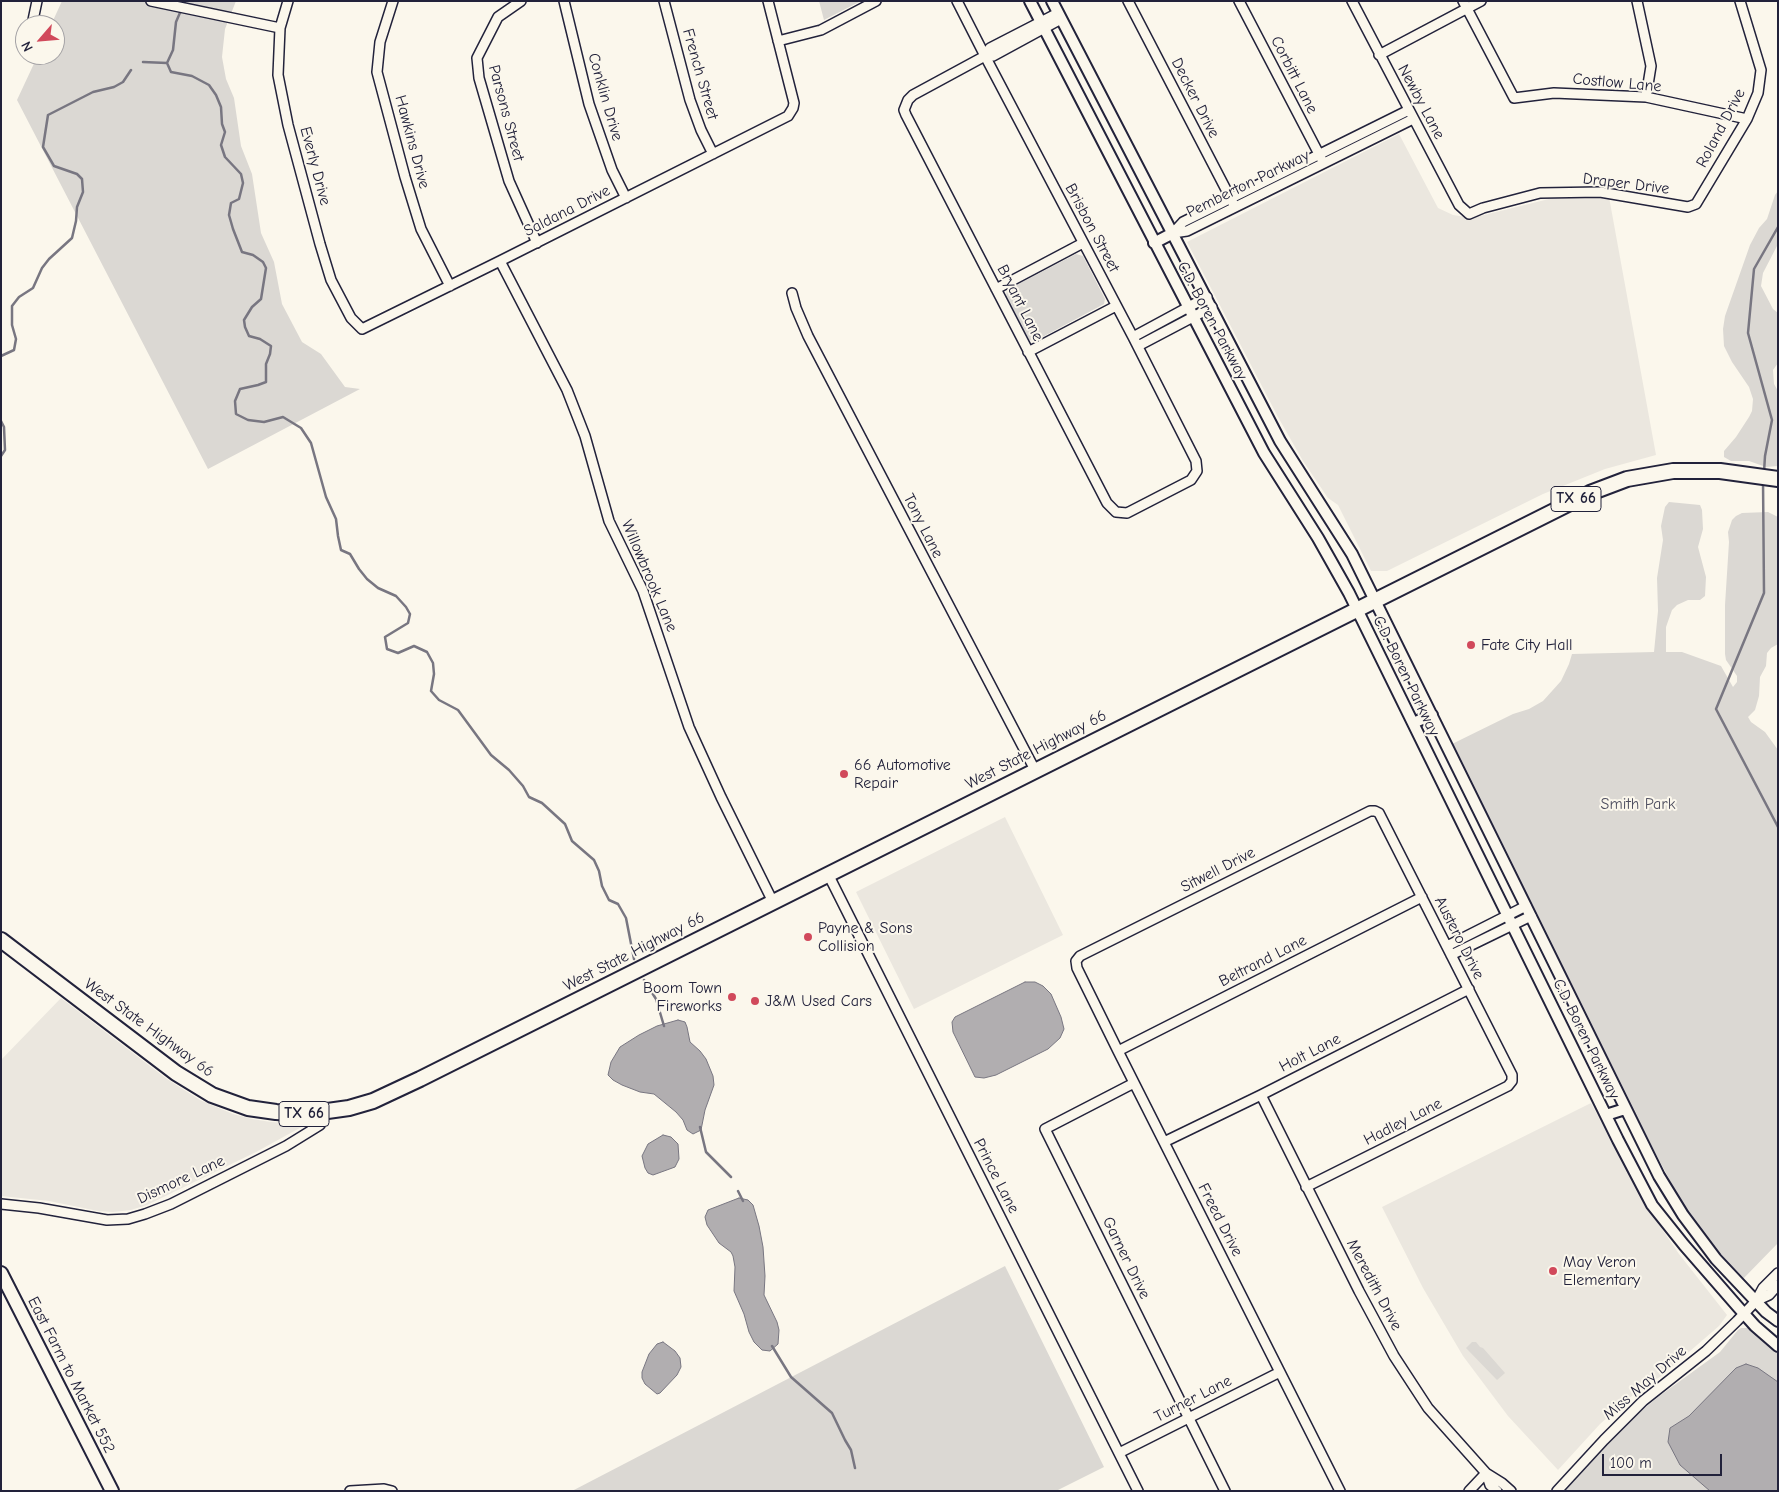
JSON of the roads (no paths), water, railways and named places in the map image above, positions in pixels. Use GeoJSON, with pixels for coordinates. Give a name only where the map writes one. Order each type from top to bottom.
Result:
{"type":"FeatureCollection","features":[{"type":"Feature","properties":{"kind":"main road","name":"TX 66"},"geometry":{"type":"LineString","coordinates":[[1356,608],[1577,498],[1627,479],[1651,474],[1698,470],[1720,471],[1776,479]]}},
{"type":"Feature","properties":{"kind":"main road","name":"West State Highway 66"},"geometry":{"type":"LineString","coordinates":[[1,940],[160,1061],[207,1092],[248,1108],[290,1114],[349,1108],[386,1095],[650,964],[1356,608]]}},
{"type":"Feature","properties":{"kind":"main road","name":"East Farm to Market 552"},"geometry":{"type":"LineString","coordinates":[[1,1274],[112,1491]]}},
{"type":"Feature","properties":{"kind":"street"},"geometry":{"type":"LineString","coordinates":[[34,15],[37,1]]}},
{"type":"Feature","properties":{"kind":"street"},"geometry":{"type":"LineString","coordinates":[[151,1],[280,28]]}},
{"type":"Feature","properties":{"kind":"street","name":"Everly Drive"},"geometry":{"type":"LineString","coordinates":[[288,1],[280,28],[278,75],[288,124],[331,280],[351,318],[362,329]]}},
{"type":"Feature","properties":{"kind":"street","name":"Hawkins Drive"},"geometry":{"type":"LineString","coordinates":[[393,1],[380,42],[377,72],[420,229],[450,286]]}},
{"type":"Feature","properties":{"kind":"street","name":"Parsons Street"},"geometry":{"type":"LineString","coordinates":[[521,1],[498,18],[477,58],[479,78],[509,182],[537,243]]}},
{"type":"Feature","properties":{"kind":"street","name":"Conklin Drive"},"geometry":{"type":"LineString","coordinates":[[564,1],[589,104],[612,170],[626,198]]}},
{"type":"Feature","properties":{"kind":"street","name":"French Street"},"geometry":{"type":"LineString","coordinates":[[664,1],[690,100],[701,130],[713,154]]}},
{"type":"Feature","properties":{"kind":"street"},"geometry":{"type":"LineString","coordinates":[[768,1],[778,41],[821,30],[876,1]]}},
{"type":"Feature","properties":{"kind":"street","name":"Brisbon Street"},"geometry":{"type":"LineString","coordinates":[[957,1],[1138,346],[1196,461],[1197,471],[1191,480],[1127,513],[1116,512]]}},
{"type":"Feature","properties":{"kind":"street","name":"C.D. Boren Parkway"},"geometry":{"type":"LineString","coordinates":[[1030,1],[1264,452],[1318,538],[1356,608],[1652,1205],[1744,1314],[1778,1346]]}},
{"type":"Feature","properties":{"kind":"street","name":"C.D. Boren Parkway"},"geometry":{"type":"LineString","coordinates":[[1052,1],[1280,441],[1352,554],[1659,1176],[1683,1215],[1716,1259],[1778,1321]]}},
{"type":"Feature","properties":{"kind":"street","name":"Decker Drive"},"geometry":{"type":"LineString","coordinates":[[1128,1],[1235,208]]}},
{"type":"Feature","properties":{"kind":"street","name":"Corbitt Lane"},"geometry":{"type":"LineString","coordinates":[[1239,1],[1321,159]]}},
{"type":"Feature","properties":{"kind":"street","name":"Newby Lane"},"geometry":{"type":"LineString","coordinates":[[1352,1],[1459,205],[1469,214]]}},
{"type":"Feature","properties":{"kind":"street"},"geometry":{"type":"LineString","coordinates":[[1379,55],[1465,5],[1480,1]]}},
{"type":"Feature","properties":{"kind":"street"},"geometry":{"type":"LineString","coordinates":[[1637,1],[1652,66],[1646,97]]}},
{"type":"Feature","properties":{"kind":"street","name":"Roland Drive"},"geometry":{"type":"LineString","coordinates":[[1693,206],[1747,119],[1758,93],[1761,70],[1740,1]]}},
{"type":"Feature","properties":{"kind":"street","name":"Costlow Lane"},"geometry":{"type":"LineString","coordinates":[[1465,5],[1514,98],[1554,93],[1646,97],[1747,119]]}},
{"type":"Feature","properties":{"kind":"street"},"geometry":{"type":"LineString","coordinates":[[985,56],[993,56],[1059,16]]}},
{"type":"Feature","properties":{"kind":"street","name":"Saldana Drive"},"geometry":{"type":"LineString","coordinates":[[362,329],[784,119],[791,112],[794,103],[778,41]]}},
{"type":"Feature","properties":{"kind":"street","name":"Bryant Lane"},"geometry":{"type":"LineString","coordinates":[[985,56],[913,95],[905,105],[906,115],[1107,504],[1116,512]]}},
{"type":"Feature","properties":{"kind":"street","name":"Pemberton Parkway"},"geometry":{"type":"LineString","coordinates":[[1173,233],[1183,222],[1321,159],[1411,114]]}},
{"type":"Feature","properties":{"kind":"street","name":"Pemberton Parkway"},"geometry":{"type":"LineString","coordinates":[[1173,233],[1187,231],[1235,208],[1321,159]]}},
{"type":"Feature","properties":{"kind":"street","name":"Draper Drive"},"geometry":{"type":"LineString","coordinates":[[1469,214],[1483,208],[1540,193],[1600,192],[1693,206]]}},
{"type":"Feature","properties":{"kind":"street"},"geometry":{"type":"LineString","coordinates":[[1154,243],[1173,233]]}},
{"type":"Feature","properties":{"kind":"street"},"geometry":{"type":"LineString","coordinates":[[996,289],[1083,243]]}},
{"type":"Feature","properties":{"kind":"street","name":"Willowbrook Lane"},"geometry":{"type":"LineString","coordinates":[[500,261],[567,390],[588,445],[609,521],[643,591],[689,727],[773,902]]}},
{"type":"Feature","properties":{"kind":"street","name":"Tony Lane"},"geometry":{"type":"LineString","coordinates":[[792,293],[808,336],[1035,770]]}},
{"type":"Feature","properties":{"kind":"street"},"geometry":{"type":"LineString","coordinates":[[1133,337],[1207,297]]}},
{"type":"Feature","properties":{"kind":"street"},"geometry":{"type":"LineString","coordinates":[[1028,352],[1116,306]]}},
{"type":"Feature","properties":{"kind":"street"},"geometry":{"type":"LineString","coordinates":[[1138,346],[1212,307]]}},
{"type":"Feature","properties":{"kind":"street"},"geometry":{"type":"LineString","coordinates":[[1413,723],[1432,715]]}},
{"type":"Feature","properties":{"kind":"street","name":"Sitwell Drive"},"geometry":{"type":"LineString","coordinates":[[1076,961],[1080,956],[1370,811],[1375,811]]}},
{"type":"Feature","properties":{"kind":"street","name":"Austero Drive"},"geometry":{"type":"LineString","coordinates":[[1375,811],[1379,813],[1422,897],[1512,1075],[1512,1081]]}},
{"type":"Feature","properties":{"kind":"street","name":"Prince Lane"},"geometry":{"type":"LineString","coordinates":[[828,874],[1138,1491]]}},
{"type":"Feature","properties":{"kind":"street","name":"Beltrand Lane"},"geometry":{"type":"LineString","coordinates":[[1118,1051],[1422,897]]}},
{"type":"Feature","properties":{"kind":"street"},"geometry":{"type":"LineString","coordinates":[[1449,951],[1526,906]]}},
{"type":"Feature","properties":{"kind":"street"},"geometry":{"type":"LineString","coordinates":[[1449,951],[1531,916]]}},
{"type":"Feature","properties":{"kind":"street","name":"Freed Drive"},"geometry":{"type":"LineString","coordinates":[[1076,961],[1077,968],[1118,1051],[1340,1491]]}},
{"type":"Feature","properties":{"kind":"street","name":"Holt Lane"},"geometry":{"type":"LineString","coordinates":[[1164,1142],[1261,1095],[1468,989]]}},
{"type":"Feature","properties":{"kind":"street","name":"Hadley Lane"},"geometry":{"type":"LineString","coordinates":[[1306,1187],[1508,1086],[1512,1081]]}},
{"type":"Feature","properties":{"kind":"street","name":"Garner Drive"},"geometry":{"type":"LineString","coordinates":[[1134,1083],[1045,1129],[1225,1491]]}},
{"type":"Feature","properties":{"kind":"street","name":"Meredith Drive"},"geometry":{"type":"LineString","coordinates":[[1261,1095],[1306,1187],[1394,1356],[1428,1408],[1486,1473],[1511,1491]]}},
{"type":"Feature","properties":{"kind":"street"},"geometry":{"type":"LineString","coordinates":[[1606,1115],[1625,1108]]}},
{"type":"Feature","properties":{"kind":"street","name":"Dismore Lane"},"geometry":{"type":"LineString","coordinates":[[1,1204],[107,1220],[128,1219],[171,1204],[286,1146],[320,1125],[320,1112]]}},
{"type":"Feature","properties":{"kind":"street"},"geometry":{"type":"LineString","coordinates":[[1756,1301],[1763,1288],[1778,1273]]}},
{"type":"Feature","properties":{"kind":"street"},"geometry":{"type":"LineString","coordinates":[[1756,1301],[1769,1294],[1778,1285]]}},
{"type":"Feature","properties":{"kind":"street","name":"Miss May Drive"},"geometry":{"type":"LineString","coordinates":[[1557,1491],[1604,1440],[1643,1402],[1706,1350],[1756,1301]]}},
{"type":"Feature","properties":{"kind":"street","name":"Turner Lane"},"geometry":{"type":"LineString","coordinates":[[1119,1453],[1280,1372]]}},
{"type":"Feature","properties":{"kind":"street"},"geometry":{"type":"LineString","coordinates":[[1469,1491],[1486,1473]]}},
{"type":"Feature","properties":{"kind":"street","name":"Meredith Drive"},"geometry":{"type":"LineString","coordinates":[[1486,1473],[1490,1485],[1497,1491]]}},
{"type":"Feature","properties":{"kind":"street"},"geometry":{"type":"LineString","coordinates":[[350,1491],[384,1489],[392,1491]]}},
{"type":"Feature","properties":{"kind":"waterway"},"geometry":{"type":"LineString","coordinates":[[185,1],[176,22],[173,50],[167,63],[171,72],[192,76],[209,85],[216,95],[221,107],[222,124],[225,132],[221,145],[225,157],[241,174],[243,183],[239,199],[231,203],[229,215],[233,229],[242,252],[253,255],[263,262],[266,268],[261,299],[252,307],[244,320],[249,336],[260,339],[271,346],[266,364],[266,382],[240,389],[235,401],[236,414],[248,420],[264,422],[283,417],[301,428],[311,443],[326,497],[336,519],[341,550],[350,554],[367,579],[378,588],[396,596],[410,614],[408,623],[385,637],[387,649],[398,653],[414,646],[427,652],[433,663],[434,674],[431,691],[439,700],[458,710],[491,755],[509,770],[523,786],[529,797],[542,803],[565,824],[572,841],[594,860],[599,871],[602,886],[609,900],[618,904],[626,918],[634,959]]}},
{"type":"Feature","properties":{"kind":"waterway"},"geometry":{"type":"LineString","coordinates":[[143,62],[167,63]]}},
{"type":"Feature","properties":{"kind":"waterway"},"geometry":{"type":"LineString","coordinates":[[1,356],[14,350],[16,339],[12,325],[12,306],[19,297],[33,288],[42,268],[49,259],[72,238],[77,207],[83,192],[82,179],[77,174],[54,166],[43,147],[48,115],[93,92],[114,87],[123,82],[131,70]]}},
{"type":"Feature","properties":{"kind":"waterway"},"geometry":{"type":"LineString","coordinates":[[1764,472],[1772,420],[1748,333],[1754,269],[1778,227]]}},
{"type":"Feature","properties":{"kind":"waterway"},"geometry":{"type":"LineString","coordinates":[[1,421],[4,427],[5,450],[1,456]]}},
{"type":"Feature","properties":{"kind":"waterway"},"geometry":{"type":"LineString","coordinates":[[1763,480],[1764,593],[1716,709],[1778,827]]}},
{"type":"Feature","properties":{"kind":"waterway"},"geometry":{"type":"LineString","coordinates":[[644,980],[656,999],[664,1026]]}},
{"type":"Feature","properties":{"kind":"waterway"},"geometry":{"type":"LineString","coordinates":[[700,1127],[706,1152],[731,1177]]}},
{"type":"Feature","properties":{"kind":"waterway"},"geometry":{"type":"LineString","coordinates":[[738,1191],[743,1201]]}},
{"type":"Feature","properties":{"kind":"waterway"},"geometry":{"type":"LineString","coordinates":[[772,1346],[791,1377],[832,1413],[851,1450],[855,1468]]}},
{"type":"Feature","properties":{"kind":"place","name":"Fate City Hall"},"geometry":{"type":"Point","coordinates":[1471,645]}},
{"type":"Feature","properties":{"kind":"place","name":"66 Automotive Repair"},"geometry":{"type":"Point","coordinates":[844,774]}},
{"type":"Feature","properties":{"kind":"place","name":"Payne & Sons Collision"},"geometry":{"type":"Point","coordinates":[808,937]}},
{"type":"Feature","properties":{"kind":"place","name":"Boom Town Fireworks"},"geometry":{"type":"Point","coordinates":[732,997]}},
{"type":"Feature","properties":{"kind":"place","name":"J&M Used Cars"},"geometry":{"type":"Point","coordinates":[755,1001]}},
{"type":"Feature","properties":{"kind":"place","name":"May Veron Elementary"},"geometry":{"type":"Point","coordinates":[1553,1271]}},
{"type":"Feature","properties":{"kind":"park label","name":"Smith Park"},"geometry":{"type":"Point","coordinates":[1638,804]}}]}
